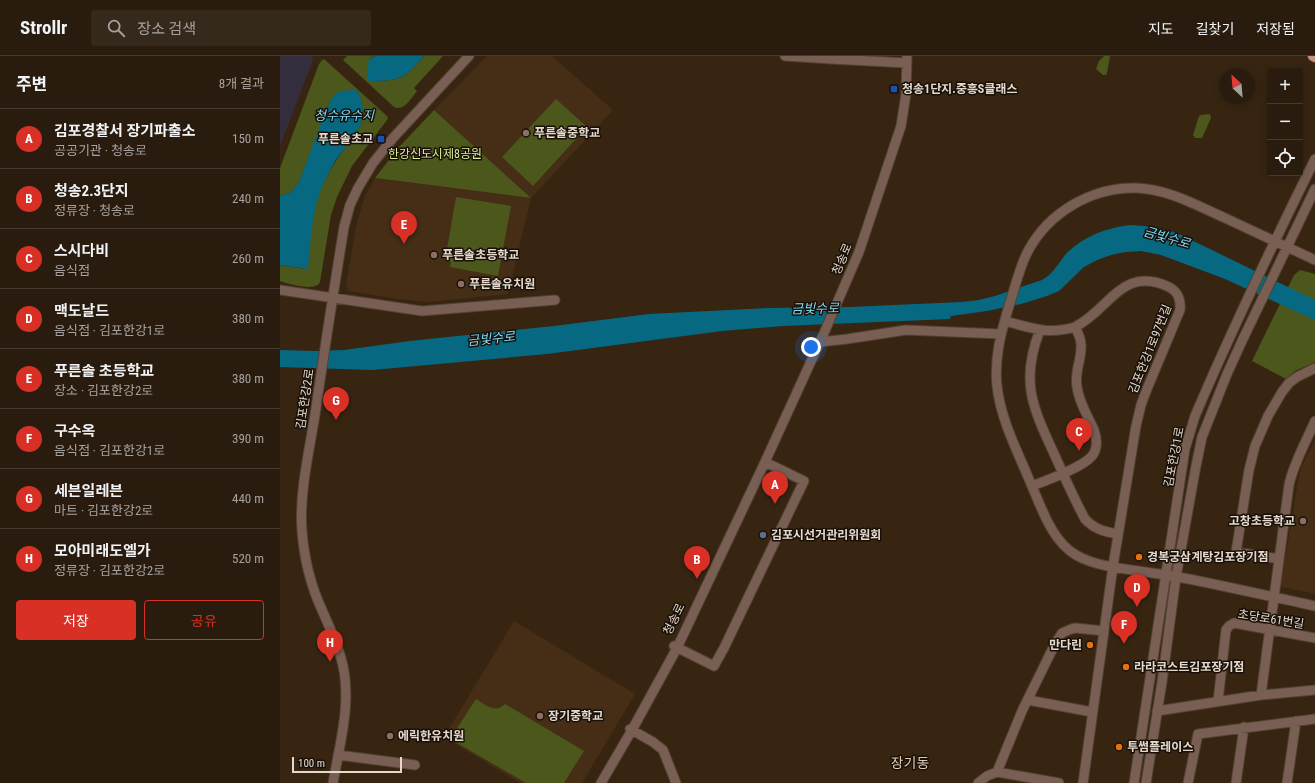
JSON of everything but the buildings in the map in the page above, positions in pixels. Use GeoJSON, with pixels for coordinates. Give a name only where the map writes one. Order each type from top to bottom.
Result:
{"type":"FeatureCollection","features":[{"type":"Feature","properties":{"kind":"street","name":"김포한강2로"},"geometry":{"type":"LineString","coordinates":[[333,783],[345,710],[345,680],[341,658],[306,563],[301,526],[301,508],[326,341],[347,216],[350,205],[364,176],[373,163],[393,138],[469,56]]}},
{"type":"Feature","properties":{"kind":"street"},"geometry":{"type":"LineString","coordinates":[[785,56],[869,62],[907,59]]}},
{"type":"Feature","properties":{"kind":"street","name":"청송로"},"geometry":{"type":"LineString","coordinates":[[601,783],[676,647],[751,485],[765,462],[822,338],[863,241],[901,126],[906,94],[907,59]]}},
{"type":"Feature","properties":{"kind":"street","name":"김포한강1로"},"geometry":{"type":"LineString","coordinates":[[1134,783],[1185,449],[1189,434],[1195,416],[1243,307],[1315,159]]}},
{"type":"Feature","properties":{"kind":"street"},"geometry":{"type":"LineString","coordinates":[[1315,260],[1199,206],[1160,191],[1133,188],[1110,190],[1095,194],[1082,199],[1058,214],[1040,233],[1029,250],[1021,267],[1005,319],[996,360],[999,400],[1006,424],[1053,532],[1066,548],[1086,560],[1315,606]]}},
{"type":"Feature","properties":{"kind":"street","name":"김포한강1로"},"geometry":{"type":"LineString","coordinates":[[1146,783],[1166,659],[1176,577],[1202,437],[1227,374],[1286,247],[1315,189]]}},
{"type":"Feature","properties":{"kind":"street","name":"김포한강1로97번길"},"geometry":{"type":"LineString","coordinates":[[1005,319],[1040,330],[1064,330],[1075,327],[1088,320],[1125,286],[1132,283],[1149,280],[1172,289],[1181,302],[1180,310],[1141,405],[1136,426],[1113,566]]}},
{"type":"Feature","properties":{"kind":"street"},"geometry":{"type":"LineString","coordinates":[[280,290],[422,311],[555,300]]}},
{"type":"Feature","properties":{"kind":"street"},"geometry":{"type":"LineString","coordinates":[[1032,486],[1082,464],[1093,456],[1097,444],[1094,430],[1077,389],[1076,374],[1081,345],[1080,338],[1075,327]]}},
{"type":"Feature","properties":{"kind":"street"},"geometry":{"type":"LineString","coordinates":[[822,338],[847,339],[906,330],[1001,334]]}},
{"type":"Feature","properties":{"kind":"street"},"geometry":{"type":"LineString","coordinates":[[1040,330],[1032,354],[1030,371],[1030,391],[1039,419],[1081,512],[1089,524],[1096,529],[1118,534]]}},
{"type":"Feature","properties":{"kind":"street"},"geometry":{"type":"LineString","coordinates":[[1279,559],[1236,552],[1249,470],[1255,446],[1272,409],[1282,392],[1289,383],[1297,377],[1315,368]]}},
{"type":"Feature","properties":{"kind":"street"},"geometry":{"type":"LineString","coordinates":[[1261,695],[1292,473],[1315,421]]}},
{"type":"Feature","properties":{"kind":"street"},"geometry":{"type":"LineString","coordinates":[[676,647],[714,666],[724,648],[804,481],[765,462]]}},
{"type":"Feature","properties":{"kind":"street"},"geometry":{"type":"LineString","coordinates":[[1083,783],[1113,566]]}},
{"type":"Feature","properties":{"kind":"street","name":"초당로61번길"},"geometry":{"type":"LineString","coordinates":[[1218,701],[1226,630],[1229,626],[1234,623],[1315,638]]}},
{"type":"Feature","properties":{"kind":"street"},"geometry":{"type":"LineString","coordinates":[[978,783],[997,772],[1018,720],[1054,646],[1062,633],[1066,630],[1076,628],[1104,631]]}},
{"type":"Feature","properties":{"kind":"street"},"geometry":{"type":"LineString","coordinates":[[1157,711],[1261,695],[1315,690]]}},
{"type":"Feature","properties":{"kind":"street"},"geometry":{"type":"LineString","coordinates":[[1028,700],[1092,712]]}},
{"type":"Feature","properties":{"kind":"street"},"geometry":{"type":"LineString","coordinates":[[1188,783],[1198,734],[1315,719]]}},
{"type":"Feature","properties":{"kind":"street"},"geometry":{"type":"LineString","coordinates":[[1287,783],[1296,721]]}},
{"type":"Feature","properties":{"kind":"street"},"geometry":{"type":"LineString","coordinates":[[1236,783],[1244,727]]}},
{"type":"Feature","properties":{"kind":"street"},"geometry":{"type":"LineString","coordinates":[[631,730],[653,742],[663,750],[676,783]]}},
{"type":"Feature","properties":{"kind":"street","name":"청송로"},"geometry":{"type":"LineString","coordinates":[[597,783],[631,730]]}},
{"type":"Feature","properties":{"kind":"street"},"geometry":{"type":"LineString","coordinates":[[338,755],[416,765]]}},
{"type":"Feature","properties":{"kind":"street"},"geometry":{"type":"LineString","coordinates":[[997,772],[1058,783]]}},
{"type":"Feature","properties":{"kind":"shaded area"},"geometry":{"type":"Polygon","coordinates":[[[280,56],[312,56],[313,60],[280,146],[280,56]]]}},
{"type":"Feature","properties":{"kind":"shaded area"},"geometry":{"type":"Polygon","coordinates":[[[487,56],[552,56],[613,110],[531,198],[508,294],[429,302],[398,299],[349,291],[346,284],[356,226],[365,196],[375,178],[530,198],[434,110],[487,56]]]}},
{"type":"Feature","properties":{"kind":"shaded area","name":"고창초등학교"},"geometry":{"type":"Polygon","coordinates":[[[1315,440],[1315,594],[1282,587],[1281,583],[1299,476],[1301,468],[1315,440]]]}},
{"type":"Feature","properties":{"kind":"shaded area","name":"장기중학교"},"geometry":{"type":"Polygon","coordinates":[[[514,621],[635,694],[582,783],[520,783],[444,737],[514,621]]]}},
{"type":"Feature","properties":{"kind":"green space"},"geometry":{"type":"Polygon","coordinates":[[[347,56],[376,56],[370,58],[369,81],[388,80],[401,77],[411,70],[424,56],[443,56],[414,88],[417,91],[410,100],[401,108],[398,108],[394,107],[343,60],[347,56]]]}},
{"type":"Feature","properties":{"kind":"green space"},"geometry":{"type":"Polygon","coordinates":[[[1104,56],[1110,56],[1106,75],[1103,75],[1096,69],[1099,61],[1104,56]]]}},
{"type":"Feature","properties":{"kind":"green space"},"geometry":{"type":"Polygon","coordinates":[[[324,59],[388,118],[352,166],[337,197],[331,215],[320,282],[312,287],[303,287],[280,281],[280,265],[306,269],[312,219],[320,190],[328,174],[358,129],[362,114],[361,101],[356,90],[330,102],[299,182],[291,192],[280,196],[280,168],[319,64],[324,59]]]}},
{"type":"Feature","properties":{"kind":"green space"},"geometry":{"type":"Polygon","coordinates":[[[556,99],[587,127],[533,186],[502,157],[556,99]]]}},
{"type":"Feature","properties":{"kind":"green space","name":"한강신도시제8공원"},"geometry":{"type":"Polygon","coordinates":[[[434,110],[531,198],[375,178],[399,147],[434,110]]]}},
{"type":"Feature","properties":{"kind":"green space"},"geometry":{"type":"Polygon","coordinates":[[[1210,114],[1211,118],[1202,138],[1195,138],[1193,135],[1199,116],[1210,114]]]}},
{"type":"Feature","properties":{"kind":"green space"},"geometry":{"type":"Polygon","coordinates":[[[456,197],[511,206],[498,276],[450,267],[451,262],[445,261],[456,197]]]}},
{"type":"Feature","properties":{"kind":"green space"},"geometry":{"type":"Polygon","coordinates":[[[1300,270],[1315,274],[1315,362],[1295,371],[1286,379],[1252,361],[1294,275],[1300,270]]]}},
{"type":"Feature","properties":{"kind":"green space"},"geometry":{"type":"Polygon","coordinates":[[[476,699],[490,708],[498,708],[505,704],[584,751],[564,783],[526,783],[450,739],[476,699]]]}},
{"type":"Feature","properties":{"kind":"water","name":"청수유수지"},"geometry":{"type":"Polygon","coordinates":[[[376,56],[424,56],[411,70],[401,77],[388,80],[369,81],[367,78],[369,59],[376,56]]]}},
{"type":"Feature","properties":{"kind":"water","name":"청수유수지"},"geometry":{"type":"Polygon","coordinates":[[[356,90],[360,96],[362,104],[363,112],[361,124],[334,163],[320,191],[313,223],[308,267],[307,269],[280,265],[280,196],[291,192],[299,182],[332,98],[340,91],[356,90]]]}},
{"type":"Feature","properties":{"kind":"water","name":"금빛수로"},"geometry":{"type":"Polygon","coordinates":[[[1131,225],[1156,228],[1181,235],[1315,300],[1315,320],[1225,279],[1161,255],[1141,251],[1125,252],[1097,260],[1084,267],[1059,291],[1047,296],[1021,304],[951,316],[950,319],[783,326],[722,331],[547,354],[372,370],[280,367],[280,350],[344,350],[410,341],[554,326],[649,314],[767,308],[850,307],[979,300],[1042,280],[1052,272],[1072,248],[1087,238],[1113,228],[1131,225]]]}},
{"type":"Feature","properties":{"kind":"place","name":"청송1단지.중흥S클래스"},"geometry":{"type":"Point","coordinates":[894,89]}},
{"type":"Feature","properties":{"kind":"place","name":"푸른솔중학교"},"geometry":{"type":"Point","coordinates":[526,133]}},
{"type":"Feature","properties":{"kind":"place","name":"푸른솔초교"},"geometry":{"type":"Point","coordinates":[381,139]}},
{"type":"Feature","properties":{"kind":"place","name":"푸른솔 초등학교"},"geometry":{"type":"Point","coordinates":[404,244]}},
{"type":"Feature","properties":{"kind":"place","name":"푸른솔초등학교"},"geometry":{"type":"Point","coordinates":[434,255]}},
{"type":"Feature","properties":{"kind":"place","name":"푸른솔유치원"},"geometry":{"type":"Point","coordinates":[461,284]}},
{"type":"Feature","properties":{"kind":"place","name":"세븐일레븐"},"geometry":{"type":"Point","coordinates":[336,420]}},
{"type":"Feature","properties":{"kind":"place","name":"스시다비"},"geometry":{"type":"Point","coordinates":[1079,451]}},
{"type":"Feature","properties":{"kind":"place","name":"김포경찰서 장기파출소"},"geometry":{"type":"Point","coordinates":[775,504]}},
{"type":"Feature","properties":{"kind":"place","name":"고창초등학교"},"geometry":{"type":"Point","coordinates":[1303,521]}},
{"type":"Feature","properties":{"kind":"place","name":"김포시선거관리위원회"},"geometry":{"type":"Point","coordinates":[763,535]}},
{"type":"Feature","properties":{"kind":"place","name":"경복궁삼계탕김포장기점"},"geometry":{"type":"Point","coordinates":[1139,557]}},
{"type":"Feature","properties":{"kind":"place","name":"청송2.3단지"},"geometry":{"type":"Point","coordinates":[697,579]}},
{"type":"Feature","properties":{"kind":"place","name":"맥도날드"},"geometry":{"type":"Point","coordinates":[1137,607]}},
{"type":"Feature","properties":{"kind":"place","name":"구수옥"},"geometry":{"type":"Point","coordinates":[1124,644]}},
{"type":"Feature","properties":{"kind":"place","name":"만다린"},"geometry":{"type":"Point","coordinates":[1090,645]}},
{"type":"Feature","properties":{"kind":"place","name":"모아미래도엘가"},"geometry":{"type":"Point","coordinates":[330,662]}},
{"type":"Feature","properties":{"kind":"place","name":"라라코스트김포장기점"},"geometry":{"type":"Point","coordinates":[1126,667]}},
{"type":"Feature","properties":{"kind":"place","name":"장기중학교"},"geometry":{"type":"Point","coordinates":[540,716]}},
{"type":"Feature","properties":{"kind":"place","name":"에릭한유치원"},"geometry":{"type":"Point","coordinates":[390,736]}},
{"type":"Feature","properties":{"kind":"place","name":"투썸플레이스"},"geometry":{"type":"Point","coordinates":[1119,747]}},
{"type":"Feature","properties":{"kind":"district","name":"장기동"},"geometry":{"type":"Point","coordinates":[910,763]}}]}
